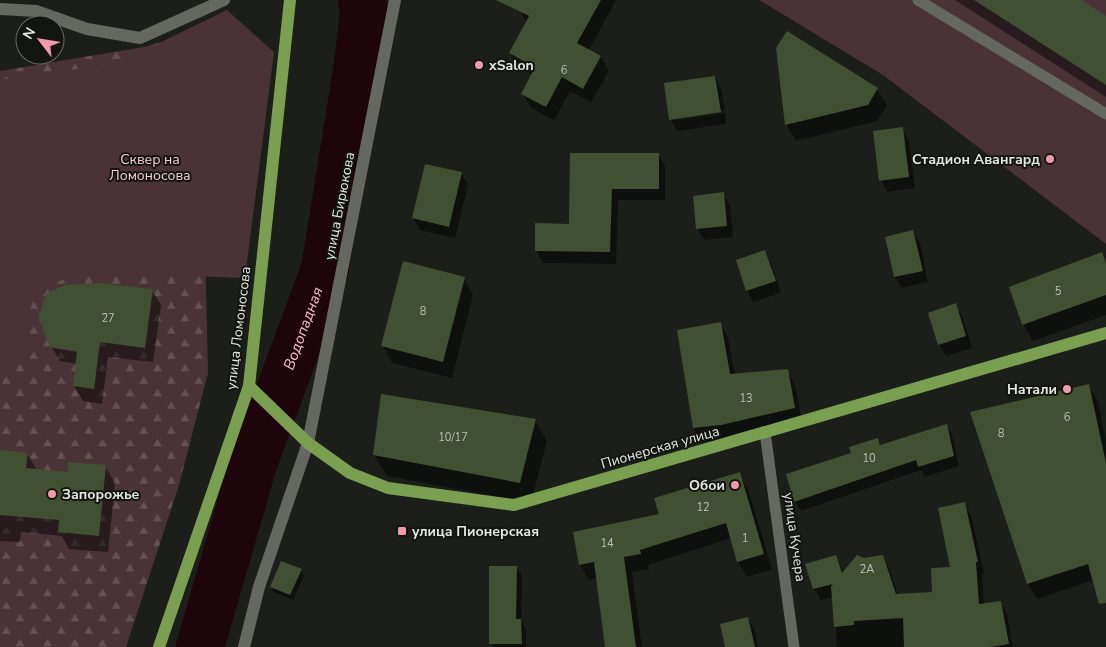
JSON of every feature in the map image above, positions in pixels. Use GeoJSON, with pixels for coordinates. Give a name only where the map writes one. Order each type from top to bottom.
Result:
{"type":"FeatureCollection","features":[{"type":"Feature","properties":{"kind":"main road","name":"улица Ломоносова"},"geometry":{"type":"LineString","coordinates":[[159,647],[248,386],[290,0]]}},
{"type":"Feature","properties":{"kind":"main road","name":"Пионерская улица"},"geometry":{"type":"LineString","coordinates":[[248,386],[308,443],[350,473],[388,488],[514,505],[1106,333]]}},
{"type":"Feature","properties":{"kind":"street"},"geometry":{"type":"LineString","coordinates":[[0,8],[36,11],[87,29],[140,38],[224,0]]}},
{"type":"Feature","properties":{"kind":"street","name":"улица Бирюкова"},"geometry":{"type":"LineString","coordinates":[[244,647],[259,587],[308,443],[395,0]]}},
{"type":"Feature","properties":{"kind":"lane"},"geometry":{"type":"LineString","coordinates":[[918,0],[1106,114]]}},
{"type":"Feature","properties":{"kind":"lane","name":"улица Кучера"},"geometry":{"type":"LineString","coordinates":[[765,432],[794,647]]}},
{"type":"Feature","properties":{"kind":"green space","name":"Стадион Авангард"},"geometry":{"type":"Polygon","coordinates":[[[759,0],[1106,0],[1106,244],[883,75],[759,0]]]}},
{"type":"Feature","properties":{"kind":"green space","name":"Сквер на Ломоносова"},"geometry":{"type":"Polygon","coordinates":[[[227,10],[274,52],[245,278],[76,272],[33,296],[22,355],[2,367],[0,365],[0,80],[118,63],[227,10]]]}},
{"type":"Feature","properties":{"kind":"green space"},"geometry":{"type":"Polygon","coordinates":[[[200,31],[208,373],[179,485],[126,647],[0,647],[0,71],[36,65],[65,65],[65,60],[144,47],[200,31]]]}},
{"type":"Feature","properties":{"kind":"building"},"geometry":{"type":"Polygon","coordinates":[[[496,0],[601,0],[577,43],[601,56],[583,89],[562,77],[546,107],[521,94],[535,67],[509,53],[529,16],[496,0]]]}},
{"type":"Feature","properties":{"kind":"building"},"geometry":{"type":"Polygon","coordinates":[[[974,0],[1082,0],[1106,16],[1106,85],[974,0]]]}},
{"type":"Feature","properties":{"kind":"building"},"geometry":{"type":"Polygon","coordinates":[[[787,31],[878,88],[868,105],[785,125],[776,48],[787,31]]]}},
{"type":"Feature","properties":{"kind":"building"},"geometry":{"type":"Polygon","coordinates":[[[715,76],[721,112],[669,120],[664,83],[715,76]]]}},
{"type":"Feature","properties":{"kind":"building"},"geometry":{"type":"Polygon","coordinates":[[[903,127],[909,177],[879,181],[873,131],[903,127]]]}},
{"type":"Feature","properties":{"kind":"building"},"geometry":{"type":"Polygon","coordinates":[[[570,153],[659,153],[659,189],[612,189],[610,252],[535,251],[535,223],[569,224],[570,153]]]}},
{"type":"Feature","properties":{"kind":"building"},"geometry":{"type":"Polygon","coordinates":[[[425,164],[462,172],[449,227],[412,218],[425,164]]]}},
{"type":"Feature","properties":{"kind":"building"},"geometry":{"type":"Polygon","coordinates":[[[724,192],[727,226],[696,229],[693,196],[724,192]]]}},
{"type":"Feature","properties":{"kind":"building"},"geometry":{"type":"Polygon","coordinates":[[[913,230],[923,271],[894,277],[885,237],[913,230]]]}},
{"type":"Feature","properties":{"kind":"building"},"geometry":{"type":"Polygon","coordinates":[[[765,250],[776,281],[746,291],[736,260],[765,250]]]}},
{"type":"Feature","properties":{"kind":"building"},"geometry":{"type":"Polygon","coordinates":[[[1102,252],[1106,263],[1106,295],[1022,325],[1009,287],[1102,252]]]}},
{"type":"Feature","properties":{"kind":"building"},"geometry":{"type":"Polygon","coordinates":[[[403,261],[465,277],[443,362],[381,346],[403,261]]]}},
{"type":"Feature","properties":{"kind":"building"},"geometry":{"type":"Polygon","coordinates":[[[101,283],[153,289],[145,348],[100,342],[94,389],[73,386],[77,351],[50,347],[38,317],[47,293],[65,285],[101,283]]]}},
{"type":"Feature","properties":{"kind":"building"},"geometry":{"type":"Polygon","coordinates":[[[956,303],[966,336],[938,345],[928,313],[956,303]]]}},
{"type":"Feature","properties":{"kind":"building"},"geometry":{"type":"Polygon","coordinates":[[[721,322],[730,374],[788,369],[795,408],[721,425],[693,428],[677,330],[721,322]]]}},
{"type":"Feature","properties":{"kind":"building"},"geometry":{"type":"Polygon","coordinates":[[[1089,384],[1106,463],[1106,603],[1099,604],[1088,564],[1027,584],[970,412],[1089,384]]]}},
{"type":"Feature","properties":{"kind":"building"},"geometry":{"type":"Polygon","coordinates":[[[381,394],[536,419],[520,483],[373,455],[381,394]]]}},
{"type":"Feature","properties":{"kind":"building"},"geometry":{"type":"Polygon","coordinates":[[[947,424],[954,456],[918,467],[916,460],[794,502],[786,474],[851,453],[849,447],[878,438],[880,445],[947,424]]]}},
{"type":"Feature","properties":{"kind":"building","name":"Запорожье"},"geometry":{"type":"Polygon","coordinates":[[[0,450],[28,453],[26,468],[68,472],[68,462],[106,465],[99,536],[58,532],[59,520],[0,515],[0,450]]]}},
{"type":"Feature","properties":{"kind":"building"},"geometry":{"type":"Polygon","coordinates":[[[740,472],[764,554],[737,562],[726,523],[640,550],[641,554],[624,557],[636,647],[605,647],[594,562],[579,565],[573,532],[659,514],[654,498],[740,472]]]}},
{"type":"Feature","properties":{"kind":"building"},"geometry":{"type":"Polygon","coordinates":[[[965,502],[978,562],[976,562],[979,604],[1001,601],[1009,644],[991,647],[904,647],[903,618],[854,621],[854,625],[834,627],[831,586],[833,584],[813,589],[805,564],[836,555],[842,573],[857,555],[864,558],[883,555],[896,594],[932,592],[931,568],[950,567],[938,508],[965,502]]]}},
{"type":"Feature","properties":{"kind":"building"},"geometry":{"type":"Polygon","coordinates":[[[281,561],[302,569],[290,595],[270,587],[281,561]]]}},
{"type":"Feature","properties":{"kind":"building"},"geometry":{"type":"Polygon","coordinates":[[[489,566],[517,566],[516,619],[521,619],[522,644],[489,644],[489,566]]]}},
{"type":"Feature","properties":{"kind":"building"},"geometry":{"type":"Polygon","coordinates":[[[748,617],[755,647],[725,647],[720,624],[748,617]]]}},
{"type":"Feature","properties":{"kind":"waterway","name":"Водопадная"},"geometry":{"type":"LineString","coordinates":[[200,647],[253,464],[325,269],[358,65],[364,12],[362,0]]}},
{"type":"Feature","properties":{"kind":"place","name":"xSalon"},"geometry":{"type":"Point","coordinates":[479,65]}},
{"type":"Feature","properties":{"kind":"place","name":"Стадион Авангард"},"geometry":{"type":"Point","coordinates":[1050,159]}},
{"type":"Feature","properties":{"kind":"place","name":"Натали"},"geometry":{"type":"Point","coordinates":[1067,389]}},
{"type":"Feature","properties":{"kind":"place","name":"Обои"},"geometry":{"type":"Point","coordinates":[735,485]}},
{"type":"Feature","properties":{"kind":"place","name":"Запорожье"},"geometry":{"type":"Point","coordinates":[52,494]}},
{"type":"Feature","properties":{"kind":"place","name":"улица Пионерская"},"geometry":{"type":"Point","coordinates":[402,531]}}]}
